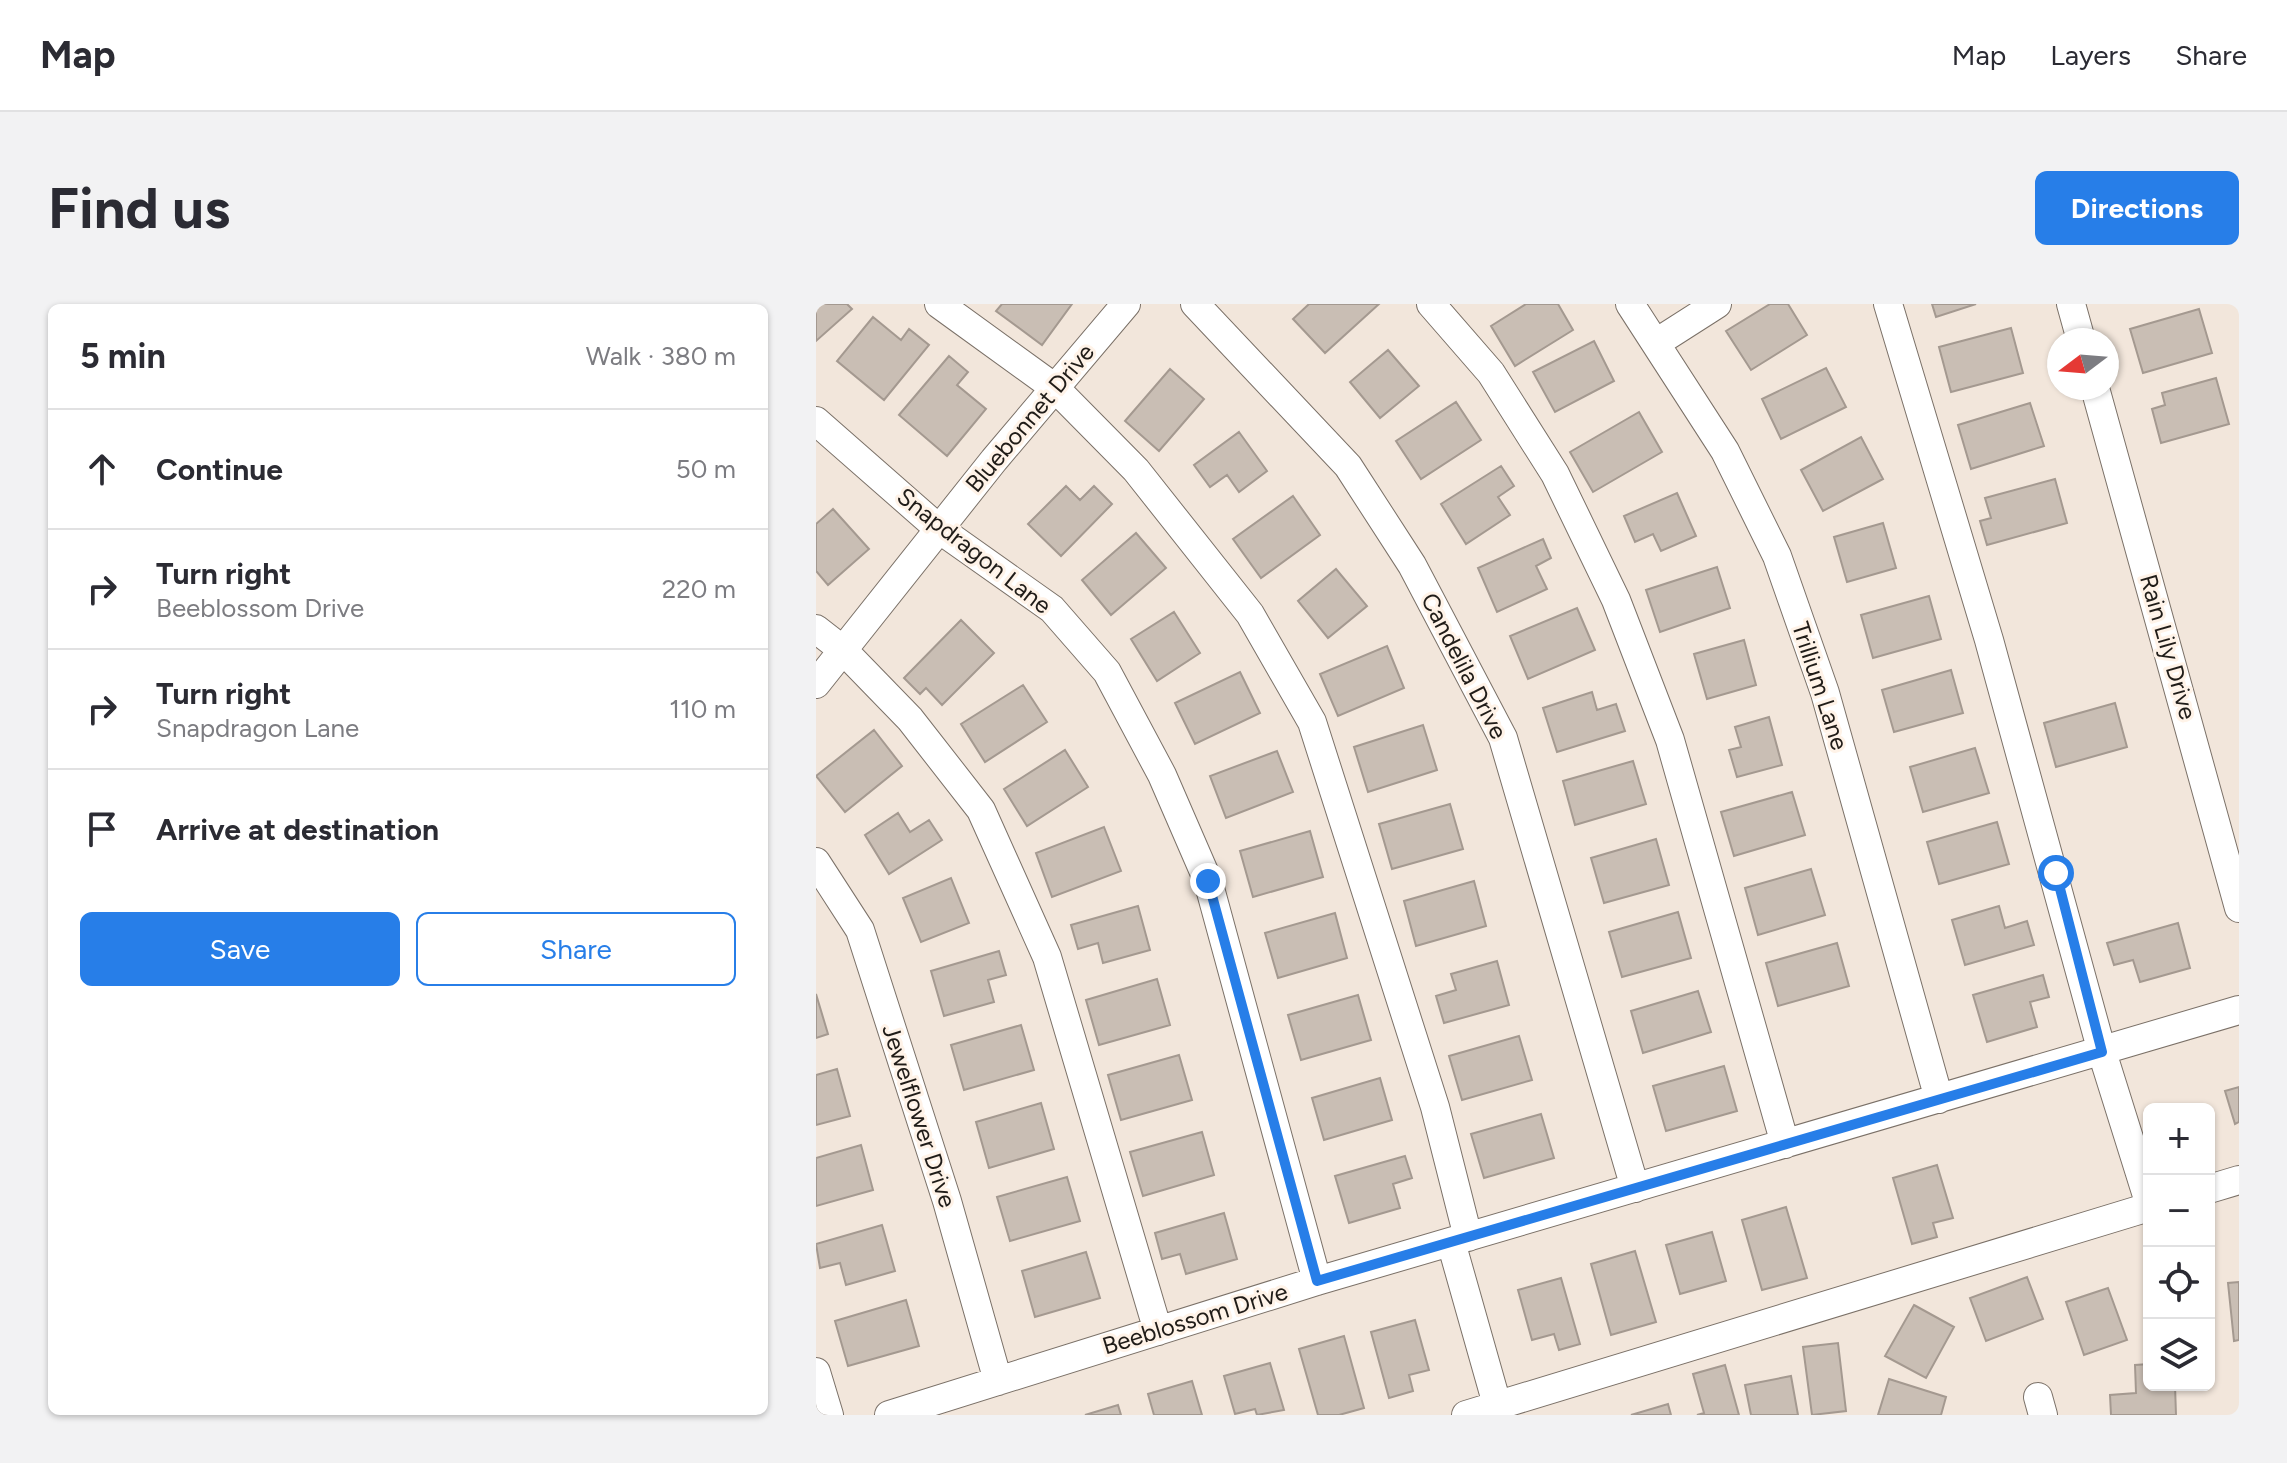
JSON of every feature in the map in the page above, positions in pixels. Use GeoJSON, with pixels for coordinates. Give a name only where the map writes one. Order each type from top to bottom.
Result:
{"type":"FeatureCollection","features":[{"type":"Feature","properties":{"kind":"street"},"geometry":{"type":"LineString","coordinates":[[939,304],[1055,388],[1136,470],[1250,614],[1312,722],[1435,1107],[1460,1239],[1499,1411]]}},
{"type":"Feature","properties":{"kind":"street","name":"Bluebonnet Drive"},"geometry":{"type":"LineString","coordinates":[[816,684],[939,529],[1126,304]]}},
{"type":"Feature","properties":{"kind":"street","name":"Candelila Drive"},"geometry":{"type":"LineString","coordinates":[[1195,304],[1348,466],[1412,565],[1503,738],[1635,1188]]}},
{"type":"Feature","properties":{"kind":"street"},"geometry":{"type":"LineString","coordinates":[[1431,304],[1491,373],[1539,449],[1616,600],[1670,740],[1785,1144]]}},
{"type":"Feature","properties":{"kind":"street","name":"Trillium Lane"},"geometry":{"type":"LineString","coordinates":[[1630,304],[1725,451],[1777,556],[1825,693],[1939,1099]]}},
{"type":"Feature","properties":{"kind":"street"},"geometry":{"type":"LineString","coordinates":[[1656,343],[1717,304]]}},
{"type":"Feature","properties":{"kind":"street"},"geometry":{"type":"LineString","coordinates":[[1888,304],[2006,698],[2102,1052],[2143,1185]]}},
{"type":"Feature","properties":{"kind":"street"},"geometry":{"type":"LineString","coordinates":[[2071,304],[2078,328]]}},
{"type":"Feature","properties":{"kind":"street","name":"Rain Lily Drive"},"geometry":{"type":"LineString","coordinates":[[2098,400],[2239,908]]}},
{"type":"Feature","properties":{"kind":"street","name":"Snapdragon Lane"},"geometry":{"type":"LineString","coordinates":[[816,421],[939,529],[1052,609],[1107,672],[1162,775],[1208,881],[1317,1281]]}},
{"type":"Feature","properties":{"kind":"street"},"geometry":{"type":"LineString","coordinates":[[816,629],[843,650],[910,719],[981,810],[1047,957],[1158,1331]]}},
{"type":"Feature","properties":{"kind":"street","name":"Jewelflower Drive"},"geometry":{"type":"LineString","coordinates":[[816,862],[860,930],[947,1201],[998,1381]]}},
{"type":"Feature","properties":{"kind":"street","name":"Beeblossom Drive"},"geometry":{"type":"LineString","coordinates":[[889,1415],[1317,1281],[2239,1010]]}},
{"type":"Feature","properties":{"kind":"street"},"geometry":{"type":"LineString","coordinates":[[2215,1187],[2239,1180]]}},
{"type":"Feature","properties":{"kind":"street"},"geometry":{"type":"LineString","coordinates":[[1466,1415],[1499,1411],[2143,1206]]}},
{"type":"Feature","properties":{"kind":"street"},"geometry":{"type":"LineString","coordinates":[[816,1372],[829,1415]]}},
{"type":"Feature","properties":{"kind":"building"},"geometry":{"type":"Polygon","coordinates":[[[816,304],[847,304],[852,309],[816,341],[816,304]]]}},
{"type":"Feature","properties":{"kind":"building"},"geometry":{"type":"Polygon","coordinates":[[[1002,304],[1072,304],[1042,345],[996,311],[1002,304]]]}},
{"type":"Feature","properties":{"kind":"building"},"geometry":{"type":"Polygon","coordinates":[[[1309,304],[1379,304],[1325,353],[1293,319],[1309,304]]]}},
{"type":"Feature","properties":{"kind":"building"},"geometry":{"type":"Polygon","coordinates":[[[1526,304],[1558,304],[1573,330],[1515,366],[1491,326],[1526,304]]]}},
{"type":"Feature","properties":{"kind":"building"},"geometry":{"type":"Polygon","coordinates":[[[1770,304],[1788,304],[1807,335],[1751,370],[1726,331],[1770,304]]]}},
{"type":"Feature","properties":{"kind":"building"},"geometry":{"type":"Polygon","coordinates":[[[1932,304],[1976,304],[1936,317],[1932,304]]]}},
{"type":"Feature","properties":{"kind":"building"},"geometry":{"type":"Polygon","coordinates":[[[2199,309],[2212,353],[2143,373],[2130,329],[2199,309]]]}},
{"type":"Feature","properties":{"kind":"building"},"geometry":{"type":"Polygon","coordinates":[[[873,317],[901,340],[909,329],[929,345],[884,400],[837,361],[873,317]]]}},
{"type":"Feature","properties":{"kind":"building"},"geometry":{"type":"Polygon","coordinates":[[[2011,328],[2023,373],[1951,392],[1939,347],[2011,328]]]}},
{"type":"Feature","properties":{"kind":"building"},"geometry":{"type":"Polygon","coordinates":[[[1594,341],[1614,381],[1555,412],[1533,372],[1594,341]]]}},
{"type":"Feature","properties":{"kind":"building"},"geometry":{"type":"Polygon","coordinates":[[[1388,350],[1419,386],[1380,418],[1350,382],[1388,350]]]}},
{"type":"Feature","properties":{"kind":"building"},"geometry":{"type":"Polygon","coordinates":[[[949,356],[968,372],[957,385],[986,409],[947,456],[899,415],[949,356]]]}},
{"type":"Feature","properties":{"kind":"building"},"geometry":{"type":"Polygon","coordinates":[[[1826,368],[1846,407],[1781,439],[1762,399],[1826,368]]]}},
{"type":"Feature","properties":{"kind":"building"},"geometry":{"type":"Polygon","coordinates":[[[1170,369],[1204,399],[1159,451],[1125,421],[1170,369]]]}},
{"type":"Feature","properties":{"kind":"building"},"geometry":{"type":"Polygon","coordinates":[[[2216,378],[2229,424],[2161,443],[2152,409],[2165,405],[2162,393],[2216,378]]]}},
{"type":"Feature","properties":{"kind":"building"},"geometry":{"type":"Polygon","coordinates":[[[1456,402],[1481,440],[1421,479],[1396,441],[1456,402]]]}},
{"type":"Feature","properties":{"kind":"building"},"geometry":{"type":"Polygon","coordinates":[[[2030,403],[2044,446],[1971,469],[1958,425],[2030,403]]]}},
{"type":"Feature","properties":{"kind":"building"},"geometry":{"type":"Polygon","coordinates":[[[1639,412],[1662,452],[1593,492],[1570,452],[1639,412]]]}},
{"type":"Feature","properties":{"kind":"building"},"geometry":{"type":"Polygon","coordinates":[[[1239,432],[1267,471],[1239,492],[1227,475],[1210,487],[1194,465],[1239,432]]]}},
{"type":"Feature","properties":{"kind":"building"},"geometry":{"type":"Polygon","coordinates":[[[1861,437],[1883,479],[1823,511],[1801,470],[1861,437]]]}},
{"type":"Feature","properties":{"kind":"building"},"geometry":{"type":"Polygon","coordinates":[[[1501,466],[1514,486],[1498,497],[1510,515],[1466,544],[1441,504],[1501,466]]]}},
{"type":"Feature","properties":{"kind":"building"},"geometry":{"type":"Polygon","coordinates":[[[2055,479],[2067,523],[1987,545],[1980,521],[1991,518],[1985,498],[2055,479]]]}},
{"type":"Feature","properties":{"kind":"building"},"geometry":{"type":"Polygon","coordinates":[[[1066,486],[1080,500],[1094,486],[1112,504],[1061,556],[1028,524],[1066,486]]]}},
{"type":"Feature","properties":{"kind":"building"},"geometry":{"type":"Polygon","coordinates":[[[1677,493],[1696,536],[1661,551],[1653,534],[1635,542],[1624,516],[1677,493]]]}},
{"type":"Feature","properties":{"kind":"building"},"geometry":{"type":"Polygon","coordinates":[[[1293,496],[1320,535],[1261,578],[1233,539],[1293,496]]]}},
{"type":"Feature","properties":{"kind":"building"},"geometry":{"type":"Polygon","coordinates":[[[833,509],[869,549],[828,585],[816,571],[816,524],[833,509]]]}},
{"type":"Feature","properties":{"kind":"building"},"geometry":{"type":"Polygon","coordinates":[[[1883,523],[1896,568],[1847,582],[1834,537],[1883,523]]]}},
{"type":"Feature","properties":{"kind":"building"},"geometry":{"type":"Polygon","coordinates":[[[1136,533],[1166,568],[1111,615],[1082,580],[1136,533]]]}},
{"type":"Feature","properties":{"kind":"building"},"geometry":{"type":"Polygon","coordinates":[[[1543,539],[1551,558],[1536,566],[1547,589],[1497,612],[1478,568],[1543,539]]]}},
{"type":"Feature","properties":{"kind":"building"},"geometry":{"type":"Polygon","coordinates":[[[1717,567],[1730,608],[1660,632],[1646,590],[1717,567]]]}},
{"type":"Feature","properties":{"kind":"building"},"geometry":{"type":"Polygon","coordinates":[[[1336,569],[1367,606],[1328,638],[1298,601],[1336,569]]]}},
{"type":"Feature","properties":{"kind":"building"},"geometry":{"type":"Polygon","coordinates":[[[1929,596],[1941,639],[1873,658],[1861,615],[1929,596]]]}},
{"type":"Feature","properties":{"kind":"building"},"geometry":{"type":"Polygon","coordinates":[[[1577,608],[1595,650],[1528,679],[1510,636],[1577,608]]]}},
{"type":"Feature","properties":{"kind":"building"},"geometry":{"type":"Polygon","coordinates":[[[1174,612],[1200,653],[1157,681],[1131,639],[1174,612]]]}},
{"type":"Feature","properties":{"kind":"building"},"geometry":{"type":"Polygon","coordinates":[[[961,620],[994,653],[942,705],[926,688],[920,694],[904,678],[961,620]]]}},
{"type":"Feature","properties":{"kind":"building"},"geometry":{"type":"Polygon","coordinates":[[[1744,640],[1756,685],[1707,699],[1694,654],[1744,640]]]}},
{"type":"Feature","properties":{"kind":"building"},"geometry":{"type":"Polygon","coordinates":[[[1387,646],[1404,688],[1338,716],[1320,674],[1387,646]]]}},
{"type":"Feature","properties":{"kind":"building"},"geometry":{"type":"Polygon","coordinates":[[[1951,670],[1963,713],[1894,732],[1882,690],[1951,670]]]}},
{"type":"Feature","properties":{"kind":"building"},"geometry":{"type":"Polygon","coordinates":[[[1240,672],[1260,713],[1195,744],[1175,703],[1240,672]]]}},
{"type":"Feature","properties":{"kind":"building"},"geometry":{"type":"Polygon","coordinates":[[[1023,685],[1047,722],[985,762],[961,724],[1023,685]]]}},
{"type":"Feature","properties":{"kind":"building"},"geometry":{"type":"Polygon","coordinates":[[[1592,692],[1597,710],[1616,704],[1625,731],[1557,752],[1543,708],[1592,692]]]}},
{"type":"Feature","properties":{"kind":"building"},"geometry":{"type":"Polygon","coordinates":[[[2115,703],[2127,747],[2056,767],[2044,723],[2115,703]]]}},
{"type":"Feature","properties":{"kind":"building"},"geometry":{"type":"Polygon","coordinates":[[[1769,717],[1782,765],[1737,777],[1729,750],[1741,747],[1735,727],[1769,717]]]}},
{"type":"Feature","properties":{"kind":"building"},"geometry":{"type":"Polygon","coordinates":[[[1423,725],[1437,770],[1368,792],[1354,747],[1423,725]]]}},
{"type":"Feature","properties":{"kind":"building"},"geometry":{"type":"Polygon","coordinates":[[[874,730],[902,766],[845,812],[816,776],[874,730]]]}},
{"type":"Feature","properties":{"kind":"building"},"geometry":{"type":"Polygon","coordinates":[[[1975,748],[1989,793],[1923,812],[1910,767],[1975,748]]]}},
{"type":"Feature","properties":{"kind":"building"},"geometry":{"type":"Polygon","coordinates":[[[1065,750],[1088,787],[1027,826],[1004,789],[1065,750]]]}},
{"type":"Feature","properties":{"kind":"building"},"geometry":{"type":"Polygon","coordinates":[[[1277,751],[1293,792],[1226,818],[1210,776],[1277,751]]]}},
{"type":"Feature","properties":{"kind":"building"},"geometry":{"type":"Polygon","coordinates":[[[1633,761],[1646,804],[1575,825],[1563,781],[1633,761]]]}},
{"type":"Feature","properties":{"kind":"building"},"geometry":{"type":"Polygon","coordinates":[[[1792,792],[1805,835],[1734,856],[1721,812],[1792,792]]]}},
{"type":"Feature","properties":{"kind":"building"},"geometry":{"type":"Polygon","coordinates":[[[1450,804],[1463,849],[1392,869],[1379,824],[1450,804]]]}},
{"type":"Feature","properties":{"kind":"building"},"geometry":{"type":"Polygon","coordinates":[[[898,813],[910,832],[929,820],[942,840],[889,874],[865,835],[898,813]]]}},
{"type":"Feature","properties":{"kind":"building"},"geometry":{"type":"Polygon","coordinates":[[[1997,822],[2009,864],[1939,884],[1927,842],[1997,822]]]}},
{"type":"Feature","properties":{"kind":"building"},"geometry":{"type":"Polygon","coordinates":[[[1104,827],[1121,871],[1052,897],[1036,853],[1104,827]]]}},
{"type":"Feature","properties":{"kind":"building"},"geometry":{"type":"Polygon","coordinates":[[[1310,831],[1323,877],[1253,897],[1240,851],[1310,831]]]}},
{"type":"Feature","properties":{"kind":"building"},"geometry":{"type":"Polygon","coordinates":[[[1656,839],[1669,885],[1604,903],[1591,858],[1656,839]]]}},
{"type":"Feature","properties":{"kind":"building"},"geometry":{"type":"Polygon","coordinates":[[[1811,869],[1825,915],[1758,935],[1745,888],[1811,869]]]}},
{"type":"Feature","properties":{"kind":"building"},"geometry":{"type":"Polygon","coordinates":[[[951,878],[969,923],[921,942],[903,898],[951,878]]]}},
{"type":"Feature","properties":{"kind":"building"},"geometry":{"type":"Polygon","coordinates":[[[1474,881],[1486,926],[1416,946],[1404,901],[1474,881]]]}},
{"type":"Feature","properties":{"kind":"building"},"geometry":{"type":"Polygon","coordinates":[[[1138,906],[1150,950],[1103,963],[1098,943],[1078,949],[1071,925],[1138,906]]]}},
{"type":"Feature","properties":{"kind":"building"},"geometry":{"type":"Polygon","coordinates":[[[1999,906],[2005,928],[2027,921],[2034,945],[1965,965],[1952,920],[1999,906]]]}},
{"type":"Feature","properties":{"kind":"building"},"geometry":{"type":"Polygon","coordinates":[[[1678,912],[1691,958],[1622,977],[1609,932],[1678,912]]]}},
{"type":"Feature","properties":{"kind":"building"},"geometry":{"type":"Polygon","coordinates":[[[1335,913],[1347,958],[1278,978],[1265,933],[1335,913]]]}},
{"type":"Feature","properties":{"kind":"building"},"geometry":{"type":"Polygon","coordinates":[[[2178,923],[2190,968],[2140,982],[2133,960],[2114,965],[2107,943],[2178,923]]]}},
{"type":"Feature","properties":{"kind":"building"},"geometry":{"type":"Polygon","coordinates":[[[1837,943],[1849,986],[1778,1006],[1766,963],[1837,943]]]}},
{"type":"Feature","properties":{"kind":"building"},"geometry":{"type":"Polygon","coordinates":[[[999,951],[1006,975],[988,980],[994,1002],[944,1016],[931,971],[999,951]]]}},
{"type":"Feature","properties":{"kind":"building"},"geometry":{"type":"Polygon","coordinates":[[[1497,961],[1509,1005],[1444,1023],[1436,996],[1456,990],[1451,974],[1497,961]]]}},
{"type":"Feature","properties":{"kind":"building"},"geometry":{"type":"Polygon","coordinates":[[[2043,975],[2049,997],[2030,1002],[2037,1027],[1987,1042],[1973,995],[2043,975]]]}},
{"type":"Feature","properties":{"kind":"building"},"geometry":{"type":"Polygon","coordinates":[[[1157,979],[1170,1025],[1099,1045],[1086,1000],[1157,979]]]}},
{"type":"Feature","properties":{"kind":"building"},"geometry":{"type":"Polygon","coordinates":[[[1698,991],[1711,1032],[1643,1053],[1631,1011],[1698,991]]]}},
{"type":"Feature","properties":{"kind":"building"},"geometry":{"type":"Polygon","coordinates":[[[816,994],[828,1034],[816,1038],[816,994]]]}},
{"type":"Feature","properties":{"kind":"building"},"geometry":{"type":"Polygon","coordinates":[[[1358,995],[1371,1040],[1301,1060],[1288,1015],[1358,995]]]}},
{"type":"Feature","properties":{"kind":"building"},"geometry":{"type":"Polygon","coordinates":[[[1021,1025],[1034,1070],[964,1090],[951,1045],[1021,1025]]]}},
{"type":"Feature","properties":{"kind":"building"},"geometry":{"type":"Polygon","coordinates":[[[1519,1036],[1532,1080],[1462,1100],[1449,1056],[1519,1036]]]}},
{"type":"Feature","properties":{"kind":"building"},"geometry":{"type":"Polygon","coordinates":[[[1179,1055],[1192,1100],[1121,1120],[1108,1075],[1179,1055]]]}},
{"type":"Feature","properties":{"kind":"building"},"geometry":{"type":"Polygon","coordinates":[[[1724,1066],[1737,1111],[1666,1131],[1653,1086],[1724,1066]]]}},
{"type":"Feature","properties":{"kind":"building"},"geometry":{"type":"Polygon","coordinates":[[[837,1069],[850,1116],[816,1125],[816,1075],[837,1069]]]}},
{"type":"Feature","properties":{"kind":"building"},"geometry":{"type":"Polygon","coordinates":[[[1380,1078],[1392,1120],[1324,1140],[1312,1098],[1380,1078]]]}},
{"type":"Feature","properties":{"kind":"building"},"geometry":{"type":"Polygon","coordinates":[[[2239,1087],[2239,1122],[2235,1124],[2225,1091],[2239,1087]]]}},
{"type":"Feature","properties":{"kind":"building"},"geometry":{"type":"Polygon","coordinates":[[[1041,1103],[1054,1149],[989,1168],[976,1122],[1041,1103]]]}},
{"type":"Feature","properties":{"kind":"building"},"geometry":{"type":"Polygon","coordinates":[[[1541,1114],[1554,1158],[1484,1178],[1471,1134],[1541,1114]]]}},
{"type":"Feature","properties":{"kind":"building"},"geometry":{"type":"Polygon","coordinates":[[[1202,1132],[1214,1175],[1143,1196],[1130,1152],[1202,1132]]]}},
{"type":"Feature","properties":{"kind":"building"},"geometry":{"type":"Polygon","coordinates":[[[861,1145],[873,1190],[816,1206],[816,1158],[861,1145]]]}},
{"type":"Feature","properties":{"kind":"building"},"geometry":{"type":"Polygon","coordinates":[[[1405,1156],[1412,1178],[1393,1184],[1400,1208],[1349,1223],[1335,1176],[1405,1156]]]}},
{"type":"Feature","properties":{"kind":"building"},"geometry":{"type":"Polygon","coordinates":[[[1937,1165],[1953,1218],[1933,1223],[1937,1237],[1912,1244],[1893,1178],[1937,1165]]]}},
{"type":"Feature","properties":{"kind":"building"},"geometry":{"type":"Polygon","coordinates":[[[1067,1177],[1080,1221],[1010,1241],[997,1197],[1067,1177]]]}},
{"type":"Feature","properties":{"kind":"building"},"geometry":{"type":"Polygon","coordinates":[[[1786,1207],[1807,1278],[1762,1290],[1742,1220],[1786,1207]]]}},
{"type":"Feature","properties":{"kind":"building"},"geometry":{"type":"Polygon","coordinates":[[[1224,1213],[1237,1259],[1186,1274],[1180,1254],[1162,1259],[1155,1233],[1224,1213]]]}},
{"type":"Feature","properties":{"kind":"building"},"geometry":{"type":"Polygon","coordinates":[[[882,1225],[895,1271],[846,1285],[840,1263],[820,1268],[816,1244],[882,1225]]]}},
{"type":"Feature","properties":{"kind":"building"},"geometry":{"type":"Polygon","coordinates":[[[1712,1232],[1726,1281],[1680,1294],[1666,1245],[1712,1232]]]}},
{"type":"Feature","properties":{"kind":"building"},"geometry":{"type":"Polygon","coordinates":[[[1635,1251],[1656,1322],[1611,1335],[1591,1264],[1635,1251]]]}},
{"type":"Feature","properties":{"kind":"building"},"geometry":{"type":"Polygon","coordinates":[[[1086,1252],[1100,1298],[1035,1317],[1022,1271],[1086,1252]]]}},
{"type":"Feature","properties":{"kind":"building"},"geometry":{"type":"Polygon","coordinates":[[[2027,1277],[2043,1319],[1986,1341],[1970,1298],[2027,1277]]]}},
{"type":"Feature","properties":{"kind":"building"},"geometry":{"type":"Polygon","coordinates":[[[1561,1278],[1580,1344],[1559,1350],[1554,1334],[1532,1340],[1518,1290],[1561,1278]]]}},
{"type":"Feature","properties":{"kind":"building"},"geometry":{"type":"Polygon","coordinates":[[[2239,1282],[2239,1340],[2234,1341],[2228,1283],[2239,1282]]]}},
{"type":"Feature","properties":{"kind":"building"},"geometry":{"type":"Polygon","coordinates":[[[2108,1288],[2127,1340],[2084,1355],[2066,1302],[2108,1288]]]}},
{"type":"Feature","properties":{"kind":"building"},"geometry":{"type":"Polygon","coordinates":[[[906,1300],[919,1346],[848,1366],[835,1321],[906,1300]]]}},
{"type":"Feature","properties":{"kind":"building"},"geometry":{"type":"Polygon","coordinates":[[[1914,1305],[1954,1327],[1926,1378],[1885,1356],[1914,1305]]]}},
{"type":"Feature","properties":{"kind":"building"},"geometry":{"type":"Polygon","coordinates":[[[1415,1320],[1429,1370],[1409,1375],[1413,1391],[1389,1398],[1371,1332],[1415,1320]]]}},
{"type":"Feature","properties":{"kind":"building"},"geometry":{"type":"Polygon","coordinates":[[[1344,1336],[1364,1408],[1339,1415],[1318,1415],[1299,1349],[1344,1336]]]}},
{"type":"Feature","properties":{"kind":"building"},"geometry":{"type":"Polygon","coordinates":[[[1838,1343],[1846,1411],[1812,1415],[1803,1347],[1838,1343]]]}},
{"type":"Feature","properties":{"kind":"building"},"geometry":{"type":"Polygon","coordinates":[[[1270,1363],[1284,1410],[1257,1415],[1255,1409],[1235,1414],[1224,1376],[1270,1363]]]}},
{"type":"Feature","properties":{"kind":"building"},"geometry":{"type":"Polygon","coordinates":[[[2143,1364],[2143,1391],[2175,1391],[2176,1415],[2111,1415],[2110,1395],[2136,1393],[2135,1365],[2143,1364]]]}},
{"type":"Feature","properties":{"kind":"building"},"geometry":{"type":"Polygon","coordinates":[[[1725,1365],[1739,1415],[1697,1415],[1704,1413],[1693,1374],[1725,1365]]]}},
{"type":"Feature","properties":{"kind":"building"},"geometry":{"type":"Polygon","coordinates":[[[1791,1376],[1798,1415],[1751,1415],[1745,1385],[1791,1376]]]}},
{"type":"Feature","properties":{"kind":"building"},"geometry":{"type":"Polygon","coordinates":[[[1889,1379],[1946,1397],[1941,1415],[1878,1415],[1889,1379]]]}},
{"type":"Feature","properties":{"kind":"building"},"geometry":{"type":"Polygon","coordinates":[[[1192,1381],[1202,1415],[1154,1415],[1148,1394],[1192,1381]]]}},
{"type":"Feature","properties":{"kind":"building"},"geometry":{"type":"Polygon","coordinates":[[[1668,1404],[1671,1415],[1631,1415],[1668,1404]]]}},
{"type":"Feature","properties":{"kind":"building"},"geometry":{"type":"Polygon","coordinates":[[[1118,1405],[1121,1415],[1085,1415],[1118,1405]]]}},
{"type":"Feature","properties":{"kind":"route"},"geometry":{"type":"LineString","coordinates":[[1208,881],[1317,1281],[2102,1052],[2056,873]]}}]}
